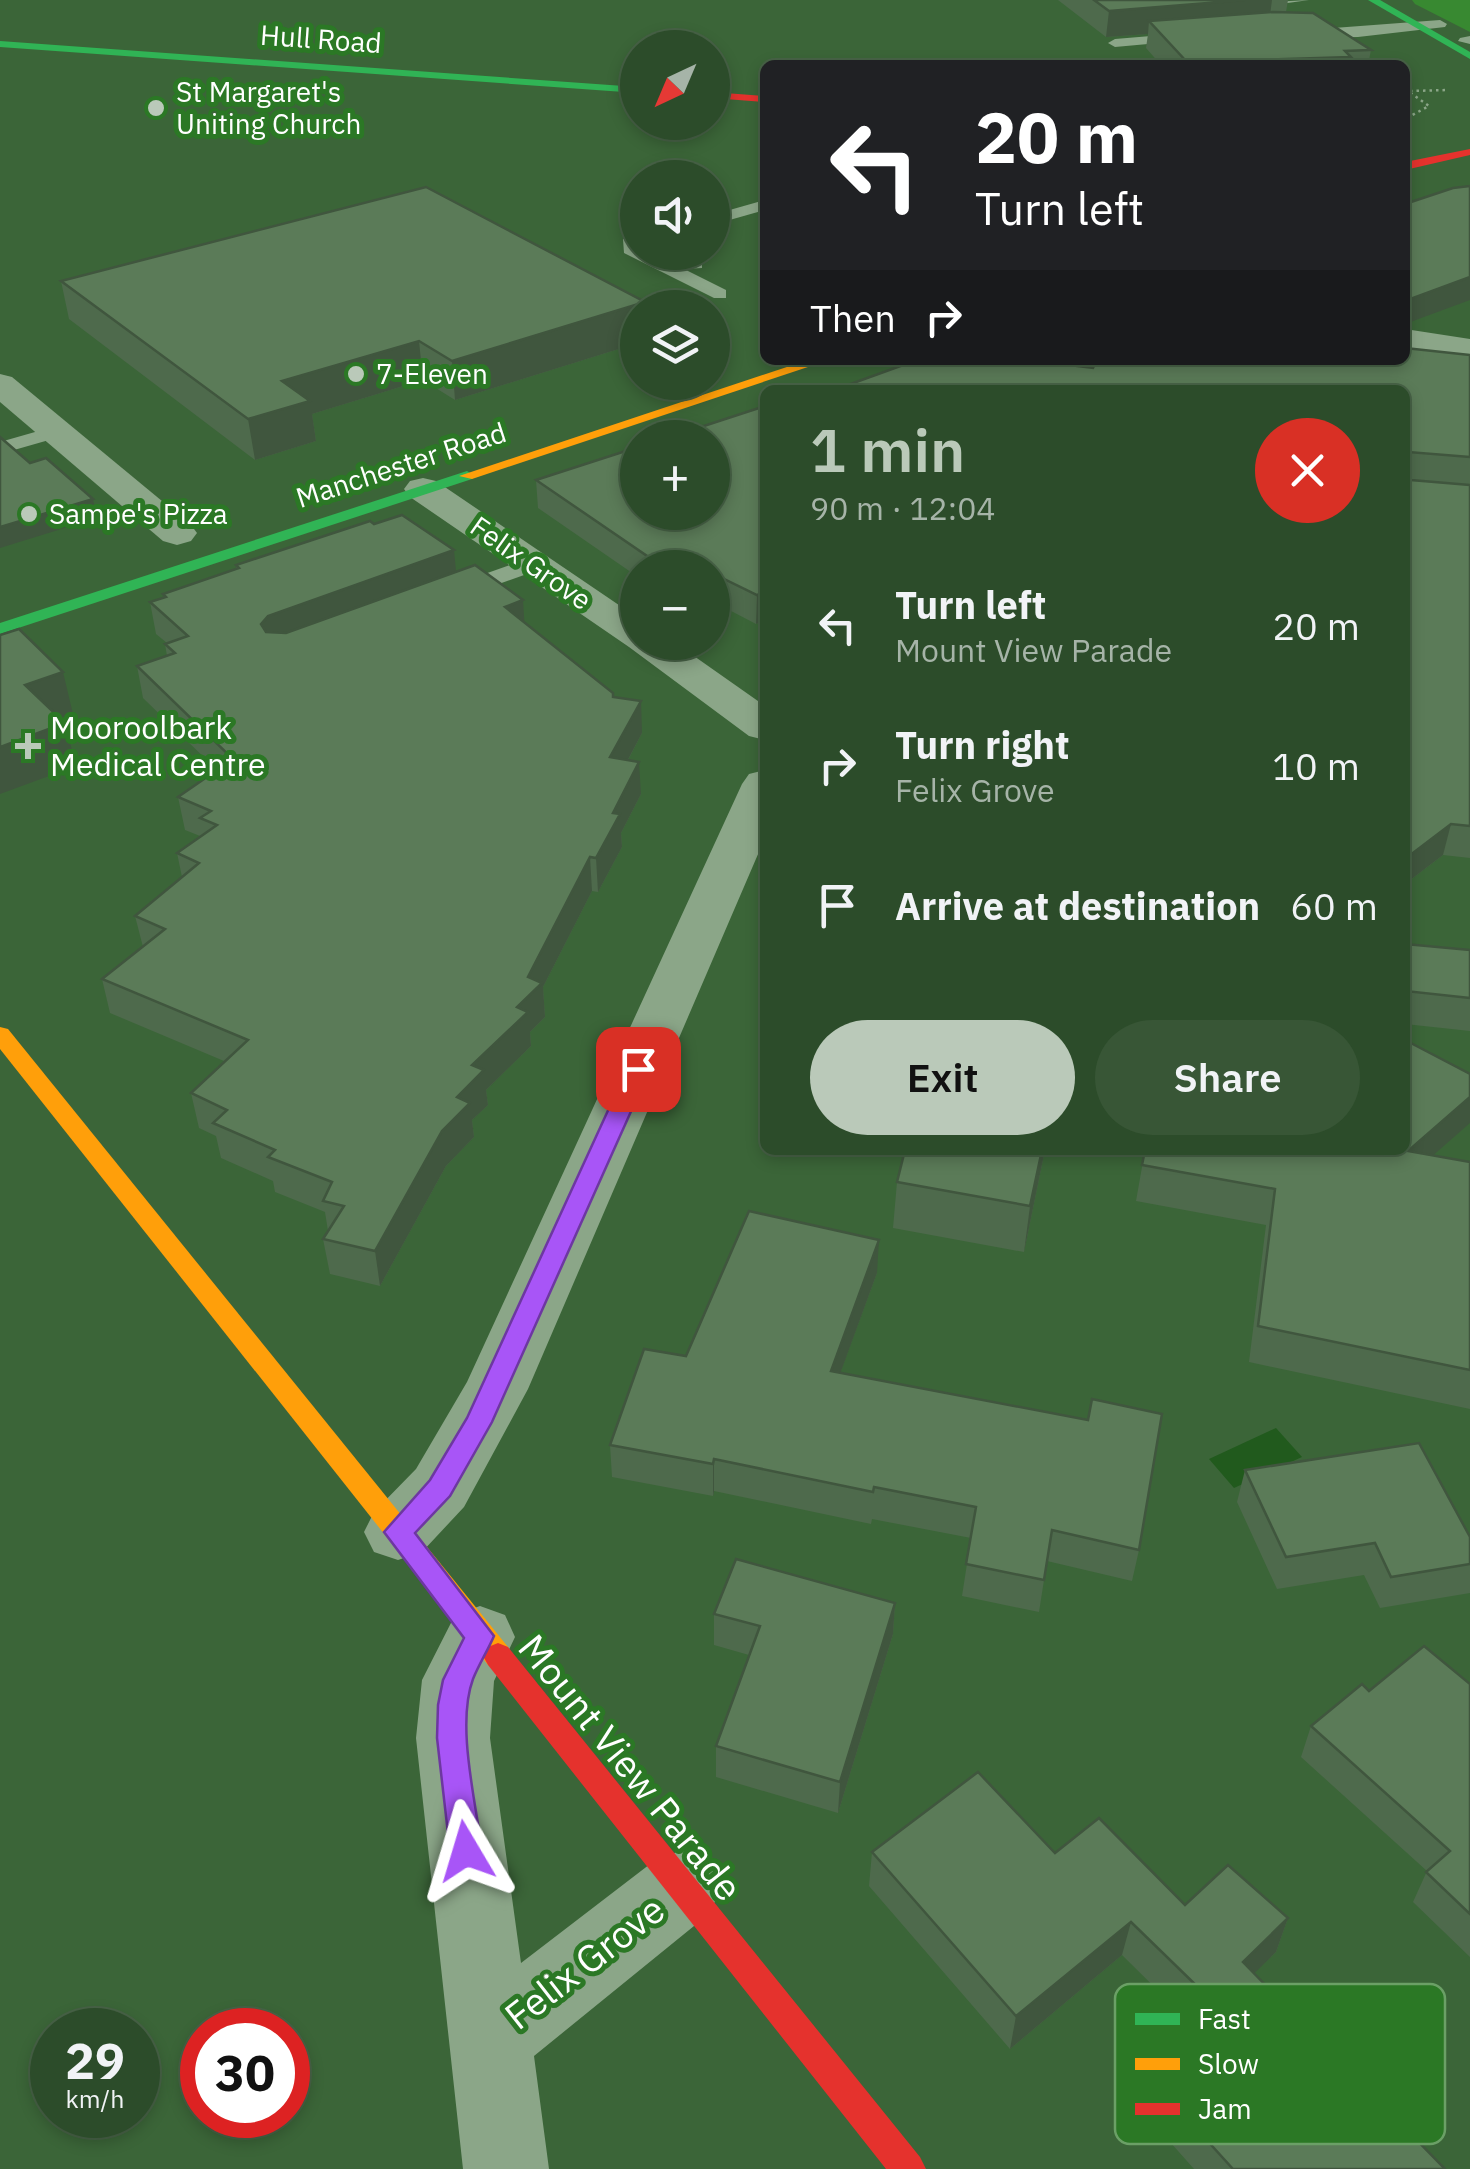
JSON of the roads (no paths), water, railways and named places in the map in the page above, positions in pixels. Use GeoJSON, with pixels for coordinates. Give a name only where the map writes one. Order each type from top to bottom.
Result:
{"type":"FeatureCollection","features":[{"type":"Feature","properties":{"kind":"main road"},"geometry":{"type":"LineString","coordinates":[[1373,0],[1454,39]]}},
{"type":"Feature","properties":{"kind":"main road"},"geometry":{"type":"LineString","coordinates":[[1400,0],[1454,39]]}},
{"type":"Feature","properties":{"kind":"main road","name":"Hull Road"},"geometry":{"type":"LineString","coordinates":[[0,44],[620,89]]}},
{"type":"Feature","properties":{"kind":"main road"},"geometry":{"type":"LineString","coordinates":[[730,96],[760,99]]}},
{"type":"Feature","properties":{"kind":"main road"},"geometry":{"type":"LineString","coordinates":[[1433,136],[1470,129]]}},
{"type":"Feature","properties":{"kind":"main road"},"geometry":{"type":"LineString","coordinates":[[1410,165],[1470,152]]}},
{"type":"Feature","properties":{"kind":"main road","name":"Manchester Road"},"geometry":{"type":"LineString","coordinates":[[0,628],[807,365]]}},
{"type":"Feature","properties":{"kind":"main road"},"geometry":{"type":"LineString","coordinates":[[172,535],[208,560]]}},
{"type":"Feature","properties":{"kind":"main road","name":"Mount View Parade"},"geometry":{"type":"LineString","coordinates":[[0,1034],[908,2169]]}},
{"type":"Feature","properties":{"kind":"street"},"geometry":{"type":"LineString","coordinates":[[1410,340],[1470,349]]}},
{"type":"Feature","properties":{"kind":"street"},"geometry":{"type":"LineString","coordinates":[[0,384],[172,535]]}},
{"type":"Feature","properties":{"kind":"street","name":"Felix Grove"},"geometry":{"type":"LineString","coordinates":[[424,489],[620,624]]}},
{"type":"Feature","properties":{"kind":"street"},"geometry":{"type":"LineString","coordinates":[[671,660],[760,724]]}},
{"type":"Feature","properties":{"kind":"street"},"geometry":{"type":"LineString","coordinates":[[398,1532],[440,1488],[496,1389],[760,795]]}},
{"type":"Feature","properties":{"kind":"street","name":"Felix Grove"},"geometry":{"type":"LineString","coordinates":[[480,1636],[458,1680],[453,1738],[506,2169]]}},
{"type":"Feature","properties":{"kind":"street","name":"Felix Grove"},"geometry":{"type":"LineString","coordinates":[[488,2039],[682,1887]]}},
{"type":"Feature","properties":{"kind":"lane"},"geometry":{"type":"LineString","coordinates":[[1211,0],[1222,8],[1303,0]]}},
{"type":"Feature","properties":{"kind":"lane"},"geometry":{"type":"LineString","coordinates":[[1293,32],[1454,39]]}},
{"type":"Feature","properties":{"kind":"lane"},"geometry":{"type":"LineString","coordinates":[[1115,43],[1212,35]]}},
{"type":"Feature","properties":{"kind":"lane"},"geometry":{"type":"LineString","coordinates":[[730,215],[760,206]]}},
{"type":"Feature","properties":{"kind":"lane"},"geometry":{"type":"LineString","coordinates":[[671,270],[712,290]]}},
{"type":"Feature","properties":{"kind":"lane"},"geometry":{"type":"LineString","coordinates":[[0,448],[56,432]]}},
{"type":"Feature","properties":{"kind":"lane"},"geometry":{"type":"LineString","coordinates":[[424,604],[533,564]]}},
{"type":"Feature","properties":{"kind":"place","name":"St Margaret's Uniting Church"},"geometry":{"type":"Point","coordinates":[156,108]}},
{"type":"Feature","properties":{"kind":"place","name":"7-Eleven"},"geometry":{"type":"Point","coordinates":[356,374]}},
{"type":"Feature","properties":{"kind":"place","name":"Sampe's Pizza"},"geometry":{"type":"Point","coordinates":[29,514]}},
{"type":"Feature","properties":{"kind":"place","name":"Mooroolbark Medical Centre"},"geometry":{"type":"Point","coordinates":[28,746]}}]}
